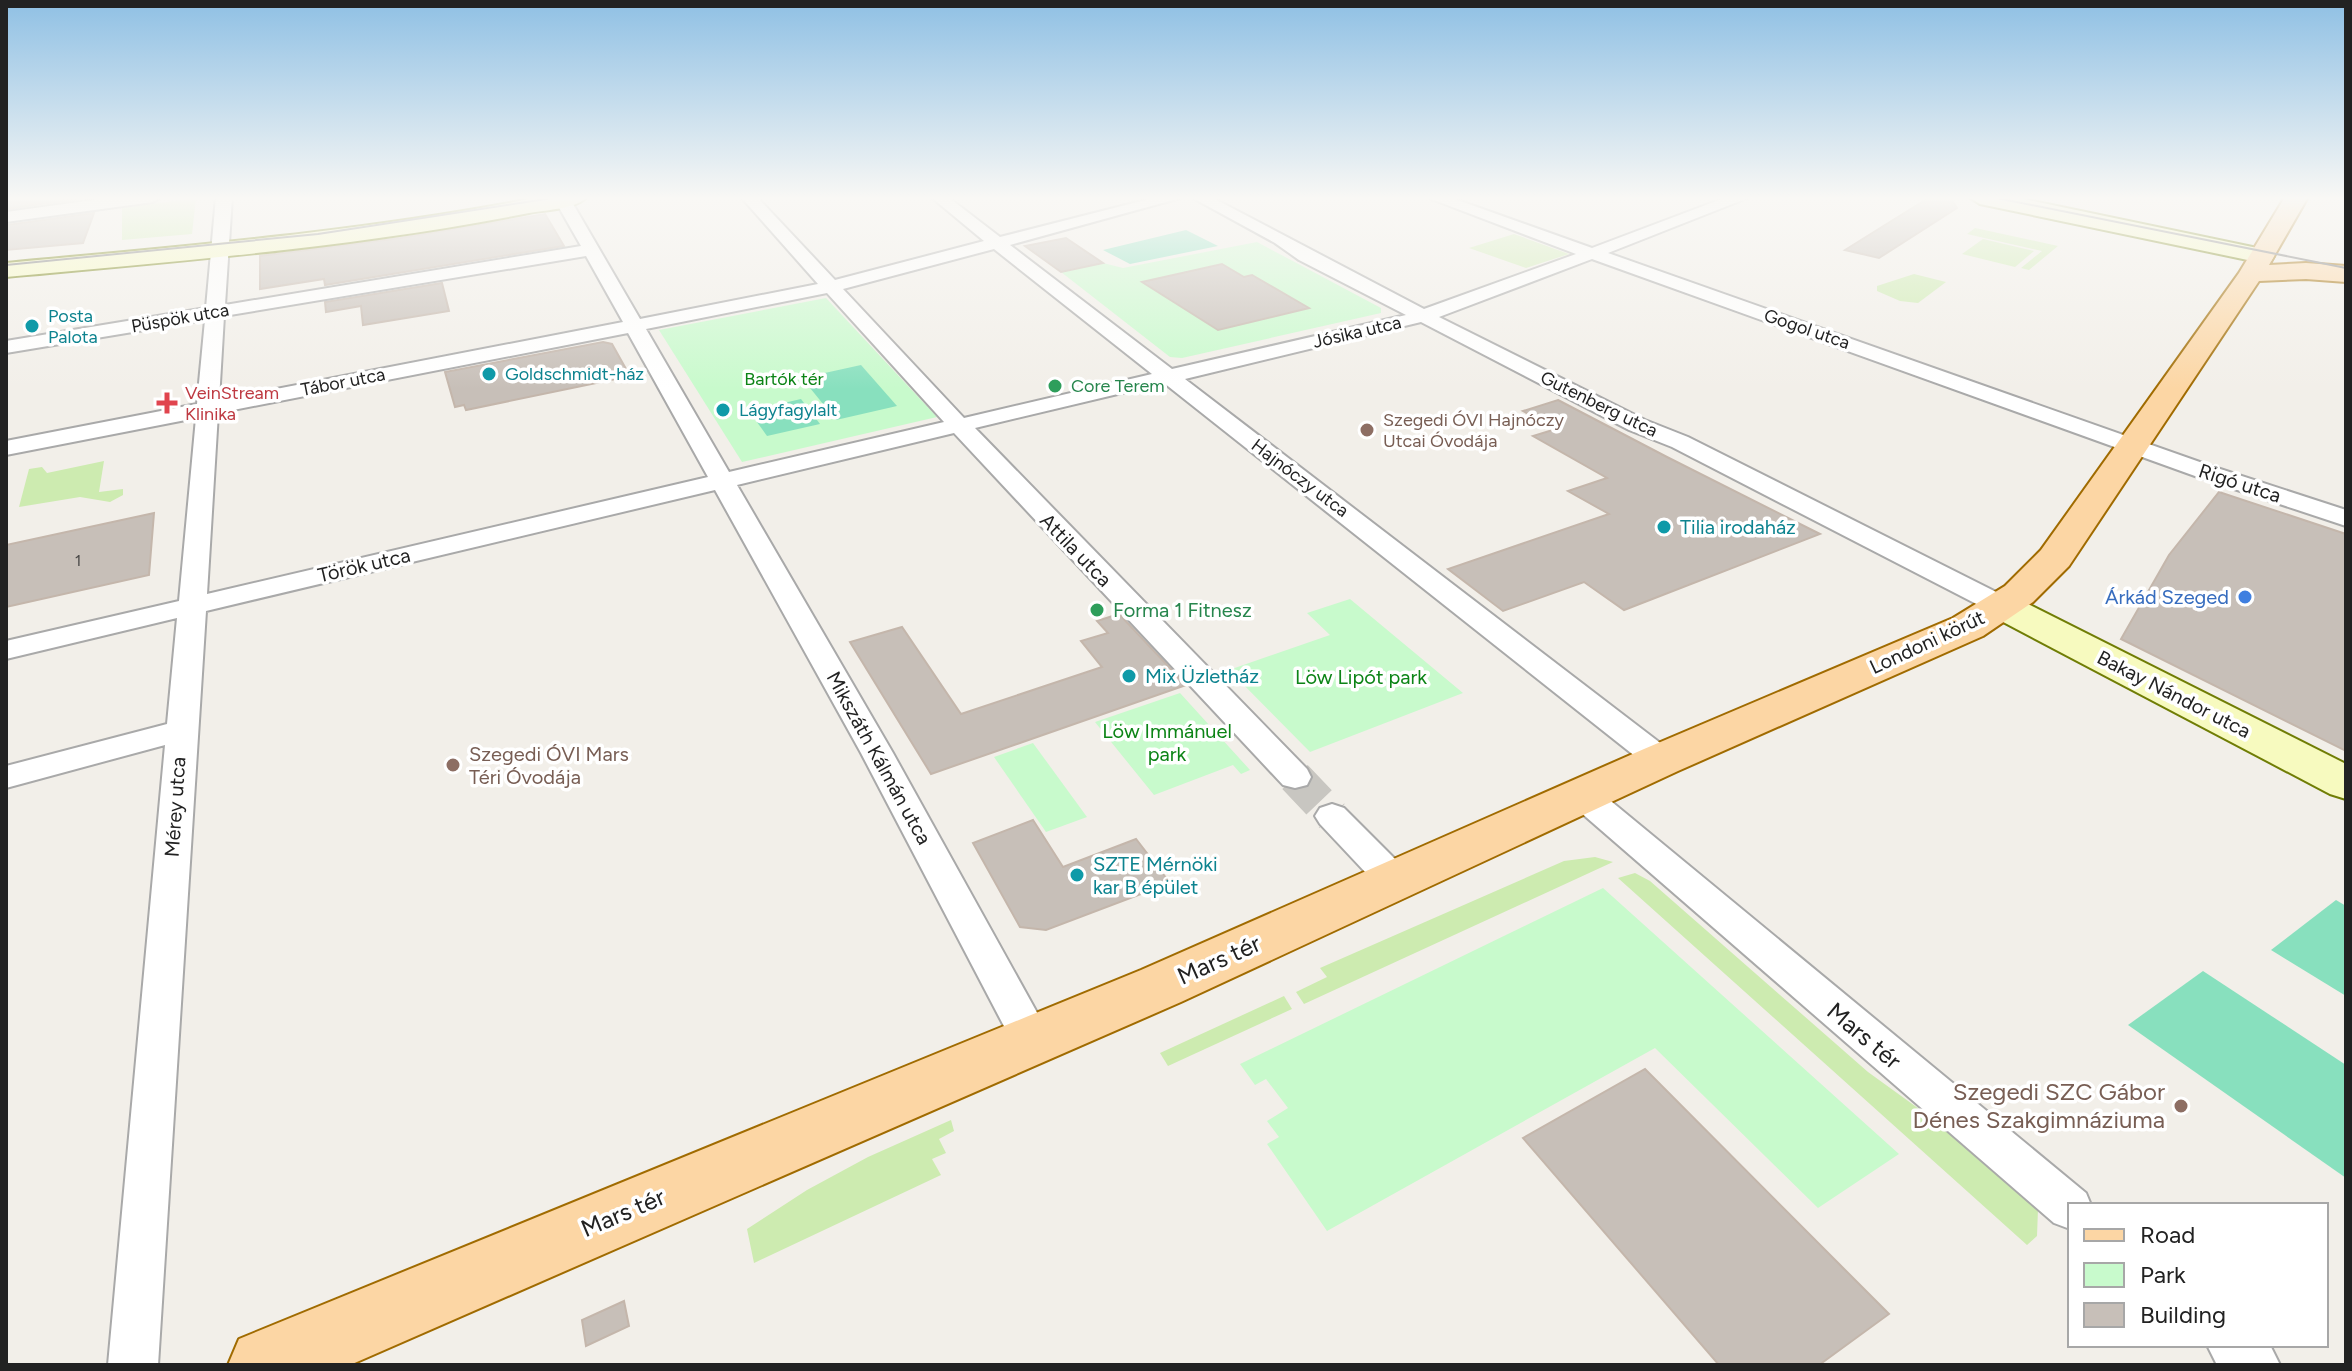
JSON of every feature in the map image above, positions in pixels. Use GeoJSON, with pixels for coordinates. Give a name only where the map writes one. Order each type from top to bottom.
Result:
{"type":"FeatureCollection","features":[{"type":"Feature","properties":{"kind":"main road","name":"Londoni körút"},"geometry":{"type":"LineString","coordinates":[[1583,796],[1968,627],[2019,594],[2055,558],[2134,447],[2168,391],[2258,261]]}},
{"type":"Feature","properties":{"kind":"main road"},"geometry":{"type":"LineString","coordinates":[[2284,261],[2306,271],[2346,274]]}},
{"type":"Feature","properties":{"kind":"main road","name":"Mars tér"},"geometry":{"type":"LineString","coordinates":[[265,1365],[1161,986],[1583,796]]}},
{"type":"Feature","properties":{"kind":"street"},"geometry":{"type":"LineString","coordinates":[[6,270],[81,261]]}},
{"type":"Feature","properties":{"kind":"street","name":"Mérey utca"},"geometry":{"type":"LineString","coordinates":[[133,1365],[221,261]]}},
{"type":"Feature","properties":{"kind":"street","name":"Püspök utca"},"geometry":{"type":"LineString","coordinates":[[6,347],[524,261]]}},
{"type":"Feature","properties":{"kind":"street"},"geometry":{"type":"LineString","coordinates":[[596,261],[722,480],[958,425],[806,261]]}},
{"type":"Feature","properties":{"kind":"street"},"geometry":{"type":"LineString","coordinates":[[632,325],[830,287],[934,261]]}},
{"type":"Feature","properties":{"kind":"street","name":"Hajnóczy utca"},"geometry":{"type":"LineString","coordinates":[[1018,261],[1661,760]]}},
{"type":"Feature","properties":{"kind":"street","name":"Gutenberg utca"},"geometry":{"type":"LineString","coordinates":[[1320,261],[2002,606]]}},
{"type":"Feature","properties":{"kind":"street","name":"Jósika utca"},"geometry":{"type":"LineString","coordinates":[[958,425],[1424,316],[1574,261]]}},
{"type":"Feature","properties":{"kind":"street","name":"Gogol utca"},"geometry":{"type":"LineString","coordinates":[[1613,261],[2134,447]]}},
{"type":"Feature","properties":{"kind":"street","name":"Tábor utca"},"geometry":{"type":"LineString","coordinates":[[6,448],[632,325]]}},
{"type":"Feature","properties":{"kind":"street","name":"Attila utca"},"geometry":{"type":"LineString","coordinates":[[958,425],[1295,777]]}},
{"type":"Feature","properties":{"kind":"street","name":"Rigó utca"},"geometry":{"type":"LineString","coordinates":[[2134,447],[2346,518]]}},
{"type":"Feature","properties":{"kind":"street","name":"Török utca"},"geometry":{"type":"LineString","coordinates":[[6,650],[722,480]]}},
{"type":"Feature","properties":{"kind":"street","name":"Mikszáth Kálmán utca"},"geometry":{"type":"LineString","coordinates":[[722,480],[877,753],[1031,1039]]}},
{"type":"Feature","properties":{"kind":"street","name":"Bakay Nándor utca"},"geometry":{"type":"LineString","coordinates":[[2002,606],[2346,783]]}},
{"type":"Feature","properties":{"kind":"street"},"geometry":{"type":"LineString","coordinates":[[6,777],[181,731]]}},
{"type":"Feature","properties":{"kind":"street","name":"Mars tér"},"geometry":{"type":"LineString","coordinates":[[1583,796],[2068,1206]]}},
{"type":"Feature","properties":{"kind":"street"},"geometry":{"type":"LineString","coordinates":[[1332,816],[1395,881]]}},
{"type":"Feature","properties":{"kind":"street"},"geometry":{"type":"LineString","coordinates":[[2234,1347],[2255,1365]]}},
{"type":"Feature","properties":{"kind":"green space"},"geometry":{"type":"Polygon","coordinates":[[[1159,261],[1293,261],[1381,308],[1381,313],[1182,358],[1170,357],[1061,272],[1103,263],[1123,268],[1159,261]]]}},
{"type":"Feature","properties":{"kind":"green space"},"geometry":{"type":"Polygon","coordinates":[[[1506,261],[1548,261],[1526,268],[1506,261]]]}},
{"type":"Feature","properties":{"kind":"green space"},"geometry":{"type":"Polygon","coordinates":[[[1990,261],[2022,261],[2015,267],[1990,261]]]}},
{"type":"Feature","properties":{"kind":"green space"},"geometry":{"type":"Polygon","coordinates":[[[2030,261],[2040,261],[2029,270],[2021,268],[2030,261]]]}},
{"type":"Feature","properties":{"kind":"green space"},"geometry":{"type":"Polygon","coordinates":[[[1914,274],[1946,282],[1918,303],[1900,301],[1877,291],[1877,286],[1914,274]]]}},
{"type":"Feature","properties":{"kind":"green space","name":"Bartók tér"},"geometry":{"type":"Polygon","coordinates":[[[826,298],[937,417],[742,462],[659,330],[826,298]]]}},
{"type":"Feature","properties":{"kind":"green space"},"geometry":{"type":"Polygon","coordinates":[[[861,365],[897,406],[836,420],[802,378],[861,365]]]}},
{"type":"Feature","properties":{"kind":"green space"},"geometry":{"type":"Polygon","coordinates":[[[801,399],[820,424],[767,436],[749,411],[801,399]]]}},
{"type":"Feature","properties":{"kind":"green space"},"geometry":{"type":"Polygon","coordinates":[[[104,461],[99,492],[123,489],[123,495],[110,502],[80,497],[19,507],[29,469],[42,467],[47,473],[104,461]]]}},
{"type":"Feature","properties":{"kind":"green space","name":"Löw Lipót park"},"geometry":{"type":"Polygon","coordinates":[[[1350,599],[1463,693],[1310,752],[1229,670],[1330,635],[1307,613],[1350,599]]]}},
{"type":"Feature","properties":{"kind":"green space","name":"Löw Immánuel park"},"geometry":{"type":"Polygon","coordinates":[[[1180,693],[1250,770],[1241,774],[1233,765],[1154,795],[1095,722],[1180,693]]]}},
{"type":"Feature","properties":{"kind":"green space","name":"Löw Immánuel park"},"geometry":{"type":"Polygon","coordinates":[[[1033,743],[1087,817],[1046,832],[994,757],[1033,743]]]}},
{"type":"Feature","properties":{"kind":"green space"},"geometry":{"type":"Polygon","coordinates":[[[1595,857],[1613,862],[1304,1004],[1296,992],[1327,977],[1320,968],[1564,861],[1595,857]]]}},
{"type":"Feature","properties":{"kind":"green space"},"geometry":{"type":"Polygon","coordinates":[[[1635,873],[1650,881],[1868,1072],[1980,1153],[2038,1209],[2037,1236],[2027,1245],[1618,878],[1635,873]]]}},
{"type":"Feature","properties":{"kind":"green space"},"geometry":{"type":"Polygon","coordinates":[[[1603,888],[1899,1154],[1818,1208],[1655,1048],[1327,1231],[1267,1144],[1279,1137],[1267,1121],[1288,1108],[1266,1079],[1255,1085],[1240,1064],[1603,888]]]}},
{"type":"Feature","properties":{"kind":"green space"},"geometry":{"type":"Polygon","coordinates":[[[2336,900],[2346,906],[2346,996],[2271,950],[2336,900]]]}},
{"type":"Feature","properties":{"kind":"green space"},"geometry":{"type":"Polygon","coordinates":[[[2203,971],[2346,1065],[2346,1178],[2128,1025],[2203,971]]]}},
{"type":"Feature","properties":{"kind":"green space"},"geometry":{"type":"Polygon","coordinates":[[[1284,996],[1292,1009],[1168,1066],[1160,1053],[1284,996]]]}},
{"type":"Feature","properties":{"kind":"green space"},"geometry":{"type":"Polygon","coordinates":[[[951,1120],[954,1131],[939,1139],[946,1153],[932,1159],[941,1175],[754,1263],[747,1229],[807,1190],[868,1157],[951,1120]]]}},
{"type":"Feature","properties":{"kind":"building"},"geometry":{"type":"Polygon","coordinates":[[[260,261],[472,261],[325,285],[324,279],[260,289],[260,261]]]}},
{"type":"Feature","properties":{"kind":"building"},"geometry":{"type":"Polygon","coordinates":[[[1046,261],[1103,263],[1061,272],[1046,261]]]}},
{"type":"Feature","properties":{"kind":"building"},"geometry":{"type":"Polygon","coordinates":[[[1222,264],[1244,277],[1252,275],[1309,308],[1218,330],[1142,282],[1222,264]]]}},
{"type":"Feature","properties":{"kind":"building"},"geometry":{"type":"Polygon","coordinates":[[[442,283],[449,311],[363,325],[361,306],[326,312],[325,302],[442,283]]]}},
{"type":"Feature","properties":{"kind":"building","name":"Goldschmidt-ház"},"geometry":{"type":"Polygon","coordinates":[[[603,342],[612,344],[630,376],[466,410],[464,405],[455,407],[445,372],[603,342]]]}},
{"type":"Feature","properties":{"kind":"building","name":"Tilia irodaház"},"geometry":{"type":"Polygon","coordinates":[[[1558,400],[1820,534],[1624,610],[1584,582],[1503,611],[1448,569],[1609,514],[1568,491],[1607,478],[1533,436],[1556,429],[1523,411],[1558,400]]]}},
{"type":"Feature","properties":{"kind":"building","name":"Árkád Szeged"},"geometry":{"type":"Polygon","coordinates":[[[2219,492],[2346,534],[2346,751],[2121,639],[2169,555],[2219,492]]]}},
{"type":"Feature","properties":{"kind":"building"},"geometry":{"type":"Polygon","coordinates":[[[154,513],[149,575],[6,607],[6,545],[154,513]]]}},
{"type":"Feature","properties":{"kind":"building"},"geometry":{"type":"Polygon","coordinates":[[[1119,614],[1186,685],[931,774],[850,642],[902,627],[961,714],[1102,667],[1081,641],[1108,633],[1097,621],[1119,614]]]}},
{"type":"Feature","properties":{"kind":"building","name":"SZTE Mérnöki kar B épület"},"geometry":{"type":"Polygon","coordinates":[[[1033,820],[1063,867],[1136,839],[1170,883],[1046,930],[1020,927],[973,843],[1033,820]]]}},
{"type":"Feature","properties":{"kind":"building"},"geometry":{"type":"Polygon","coordinates":[[[1645,1069],[1889,1314],[1819,1365],[1719,1365],[1523,1138],[1645,1069]]]}},
{"type":"Feature","properties":{"kind":"building"},"geometry":{"type":"Polygon","coordinates":[[[624,1301],[629,1326],[586,1346],[582,1320],[624,1301]]]}},
{"type":"Feature","properties":{"kind":"tunnel"},"geometry":{"type":"LineString","coordinates":[[1295,777],[1332,816]]}},
{"type":"Feature","properties":{"kind":"tram line"},"geometry":{"type":"LineString","coordinates":[[6,265],[46,261]]}},
{"type":"Feature","properties":{"kind":"tram line"},"geometry":{"type":"LineString","coordinates":[[2311,261],[2346,268]]}},
{"type":"Feature","properties":{"kind":"place","name":"Posta Palota"},"geometry":{"type":"Point","coordinates":[32,326]}},
{"type":"Feature","properties":{"kind":"place","name":"Goldschmidt-ház"},"geometry":{"type":"Point","coordinates":[489,374]}},
{"type":"Feature","properties":{"kind":"place","name":"Core Terem"},"geometry":{"type":"Point","coordinates":[1055,386]}},
{"type":"Feature","properties":{"kind":"place","name":"VeinStream Klinika"},"geometry":{"type":"Point","coordinates":[167,403]}},
{"type":"Feature","properties":{"kind":"place","name":"Lágyfagylalt"},"geometry":{"type":"Point","coordinates":[723,410]}},
{"type":"Feature","properties":{"kind":"place","name":"Szegedi ÓVI Hajnóczy Utcai Óvodája"},"geometry":{"type":"Point","coordinates":[1367,430]}},
{"type":"Feature","properties":{"kind":"place","name":"Tilia irodaház"},"geometry":{"type":"Point","coordinates":[1664,527]}},
{"type":"Feature","properties":{"kind":"place","name":"Árkád Szeged"},"geometry":{"type":"Point","coordinates":[2245,597]}},
{"type":"Feature","properties":{"kind":"place","name":"Forma 1 Fitnesz"},"geometry":{"type":"Point","coordinates":[1097,610]}},
{"type":"Feature","properties":{"kind":"place","name":"Mix Üzletház"},"geometry":{"type":"Point","coordinates":[1129,676]}},
{"type":"Feature","properties":{"kind":"place","name":"Szegedi ÓVI Mars Téri Óvodája"},"geometry":{"type":"Point","coordinates":[453,765]}},
{"type":"Feature","properties":{"kind":"place","name":"SZTE Mérnöki kar B épület"},"geometry":{"type":"Point","coordinates":[1077,875]}},
{"type":"Feature","properties":{"kind":"place","name":"Szegedi SZC Gábor Dénes Szakgimnáziuma"},"geometry":{"type":"Point","coordinates":[2181,1106]}}]}
